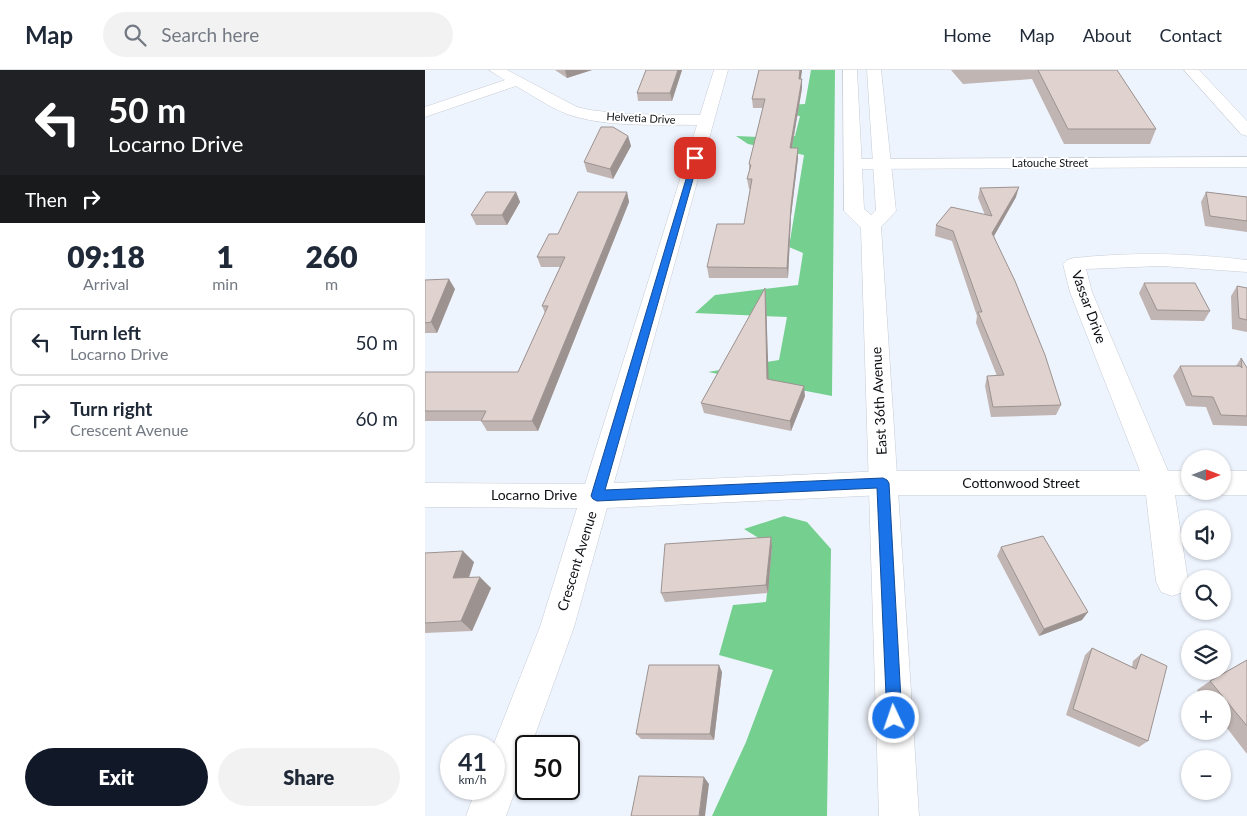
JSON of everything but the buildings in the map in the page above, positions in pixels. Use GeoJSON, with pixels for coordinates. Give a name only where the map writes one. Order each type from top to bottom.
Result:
{"type":"FeatureCollection","features":[{"type":"Feature","properties":{"kind":"street","name":"Helvetia Drive"},"geometry":{"type":"LineString","coordinates":[[495,70],[571,110],[589,115],[624,119],[706,120]]}},
{"type":"Feature","properties":{"kind":"street","name":"Crescent Avenue"},"geometry":{"type":"LineString","coordinates":[[486,816],[557,627],[721,70]]}},
{"type":"Feature","properties":{"kind":"street"},"geometry":{"type":"LineString","coordinates":[[850,70],[854,211],[871,226],[886,211],[874,70]]}},
{"type":"Feature","properties":{"kind":"street"},"geometry":{"type":"LineString","coordinates":[[1191,70],[1247,131]]}},
{"type":"Feature","properties":{"kind":"street"},"geometry":{"type":"LineString","coordinates":[[425,112],[517,82]]}},
{"type":"Feature","properties":{"kind":"street","name":"Latouche Street"},"geometry":{"type":"LineString","coordinates":[[853,164],[1247,162]]}},
{"type":"Feature","properties":{"kind":"street","name":"East 36th Avenue"},"geometry":{"type":"LineString","coordinates":[[871,226],[899,816]]}},
{"type":"Feature","properties":{"kind":"street","name":"Vassar Drive"},"geometry":{"type":"LineString","coordinates":[[1159,483],[1081,292],[1074,264],[1111,260],[1178,259],[1247,266]]}},
{"type":"Feature","properties":{"kind":"street","name":"Locarno Drive"},"geometry":{"type":"LineString","coordinates":[[425,495],[597,496],[883,483]]}},
{"type":"Feature","properties":{"kind":"street","name":"Cottonwood Street"},"geometry":{"type":"LineString","coordinates":[[883,483],[1181,483]]}},
{"type":"Feature","properties":{"kind":"street"},"geometry":{"type":"LineString","coordinates":[[1159,483],[1172,581]]}},
{"type":"Feature","properties":{"kind":"street"},"geometry":{"type":"LineString","coordinates":[[1231,483],[1247,483]]}},
{"type":"Feature","properties":{"kind":"green space"},"geometry":{"type":"Polygon","coordinates":[[[811,70],[835,70],[832,396],[708,372],[779,360],[787,317],[695,313],[715,295],[798,285],[803,253],[789,247],[804,155],[748,144],[736,136],[778,138],[795,136],[800,116],[783,114],[787,105],[805,104],[811,70]]]}},
{"type":"Feature","properties":{"kind":"green space"},"geometry":{"type":"Polygon","coordinates":[[[784,516],[807,522],[831,549],[827,816],[712,816],[746,742],[773,670],[719,655],[733,605],[766,602],[772,546],[744,529],[784,516]]]}},
{"type":"Feature","properties":{"kind":"route"},"geometry":{"type":"LineString","coordinates":[[695,158],[597,496],[883,483],[894,718]]}}]}
